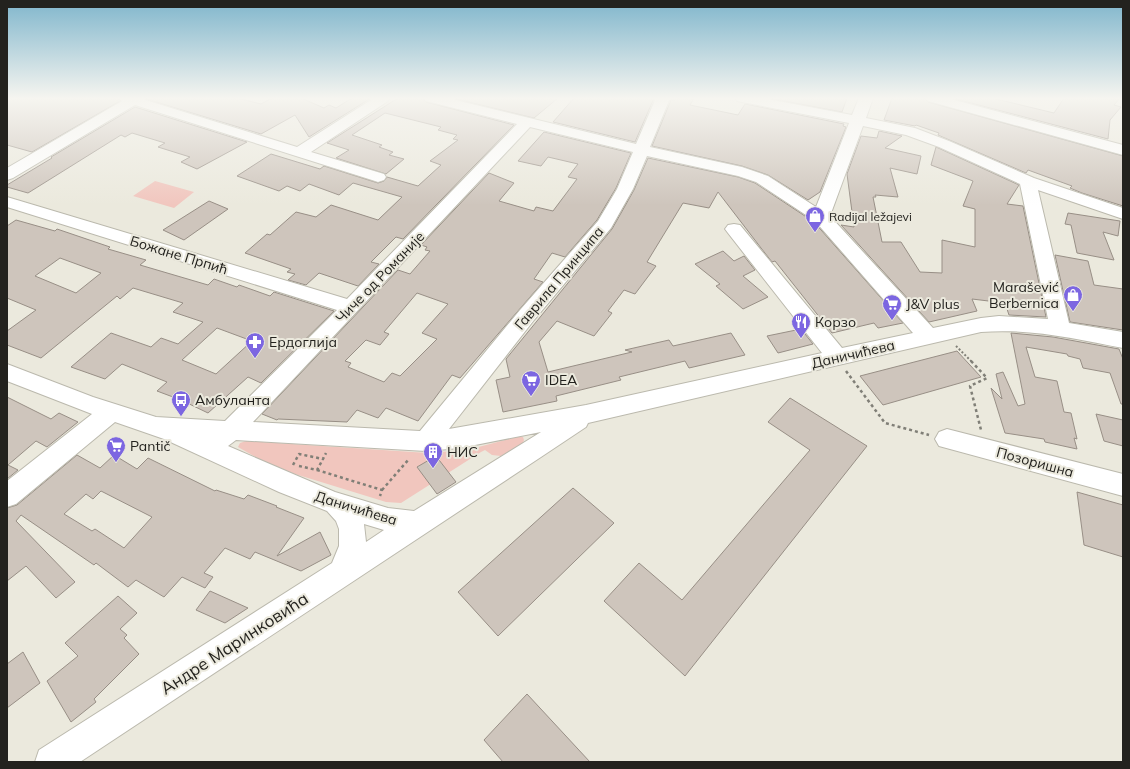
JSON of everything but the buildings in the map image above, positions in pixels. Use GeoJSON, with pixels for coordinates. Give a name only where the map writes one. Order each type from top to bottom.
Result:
{"type":"FeatureCollection","features":[{"type":"Feature","properties":{"kind":"street"},"geometry":{"type":"LineString","coordinates":[[7,175],[74,134]]}},
{"type":"Feature","properties":{"kind":"street"},"geometry":{"type":"LineString","coordinates":[[239,134],[378,177]]}},
{"type":"Feature","properties":{"kind":"street"},"geometry":{"type":"LineString","coordinates":[[299,153],[328,134]]}},
{"type":"Feature","properties":{"kind":"street","name":"Чиче од Романије"},"geometry":{"type":"LineString","coordinates":[[212,449],[351,307],[517,134]]}},
{"type":"Feature","properties":{"kind":"street"},"geometry":{"type":"LineString","coordinates":[[576,134],[642,150],[719,166],[752,175],[778,188],[821,217],[936,335]]}},
{"type":"Feature","properties":{"kind":"street","name":"Гаврила Принципа"},"geometry":{"type":"LineString","coordinates":[[426,441],[522,321],[605,224],[625,189],[649,134]]}},
{"type":"Feature","properties":{"kind":"street"},"geometry":{"type":"LineString","coordinates":[[821,217],[851,134]]}},
{"type":"Feature","properties":{"kind":"street"},"geometry":{"type":"LineString","coordinates":[[915,134],[944,144],[1028,182],[1123,214]]}},
{"type":"Feature","properties":{"kind":"street"},"geometry":{"type":"LineString","coordinates":[[1064,134],[1123,150]]}},
{"type":"Feature","properties":{"kind":"street"},"geometry":{"type":"LineString","coordinates":[[1028,182],[1060,329]]}},
{"type":"Feature","properties":{"kind":"street","name":"Божане Прпић"},"geometry":{"type":"LineString","coordinates":[[7,202],[351,307]]}},
{"type":"Feature","properties":{"kind":"street"},"geometry":{"type":"LineString","coordinates":[[7,219],[24,208]]}},
{"type":"Feature","properties":{"kind":"street"},"geometry":{"type":"LineString","coordinates":[[734,229],[837,357]]}},
{"type":"Feature","properties":{"kind":"street","name":"Даничићева"},"geometry":{"type":"LineString","coordinates":[[156,426],[426,441],[460,438],[586,414],[981,325],[1001,322],[1060,329],[1123,340]]}},
{"type":"Feature","properties":{"kind":"street","name":"Даничићева"},"geometry":{"type":"LineString","coordinates":[[7,372],[111,412],[156,426],[212,449],[288,474],[337,505],[398,522],[418,523],[533,450],[586,414]]}},
{"type":"Feature","properties":{"kind":"street"},"geometry":{"type":"LineString","coordinates":[[7,496],[111,412]]}},
{"type":"Feature","properties":{"kind":"street"},"geometry":{"type":"LineString","coordinates":[[507,429],[525,430],[531,432],[535,438],[533,450]]}},
{"type":"Feature","properties":{"kind":"street","name":"Позоришна"},"geometry":{"type":"LineString","coordinates":[[947,439],[1123,485]]}},
{"type":"Feature","properties":{"kind":"street"},"geometry":{"type":"LineString","coordinates":[[337,505],[347,514],[353,528],[350,555],[342,573]]}},
{"type":"Feature","properties":{"kind":"street","name":"Андре Маринковића"},"geometry":{"type":"LineString","coordinates":[[51,762],[418,523]]}},
{"type":"Feature","properties":{"kind":"path"},"geometry":{"type":"LineString","coordinates":[[936,335],[987,378],[970,386],[986,449]]}},
{"type":"Feature","properties":{"kind":"path"},"geometry":{"type":"LineString","coordinates":[[837,357],[885,423],[947,439]]}},
{"type":"Feature","properties":{"kind":"path"},"geometry":{"type":"LineString","coordinates":[[317,470],[334,437]]}},
{"type":"Feature","properties":{"kind":"path"},"geometry":{"type":"LineString","coordinates":[[373,516],[382,490],[426,441]]}},
{"type":"Feature","properties":{"kind":"path"},"geometry":{"type":"LineString","coordinates":[[288,474],[299,454],[323,459]]}},
{"type":"Feature","properties":{"kind":"path"},"geometry":{"type":"LineString","coordinates":[[288,474],[317,470],[382,490]]}},
{"type":"Feature","properties":{"kind":"shaded area"},"geometry":{"type":"Polygon","coordinates":[[[155,181],[194,192],[174,208],[133,196],[155,181]]]}},
{"type":"Feature","properties":{"kind":"shaded area"},"geometry":{"type":"Polygon","coordinates":[[[517,437],[523,437],[523,443],[501,456],[492,455],[485,450],[401,503],[386,502],[295,474],[261,460],[238,447],[240,443],[246,441],[428,453],[467,450],[517,437]]]}},
{"type":"Feature","properties":{"kind":"place","name":"Radijal ležajevi"},"geometry":{"type":"Point","coordinates":[815,233]}},
{"type":"Feature","properties":{"kind":"place","name":"Marašević Berbernica"},"geometry":{"type":"Point","coordinates":[1073,312]}},
{"type":"Feature","properties":{"kind":"place","name":"J&V plus"},"geometry":{"type":"Point","coordinates":[892,321]}},
{"type":"Feature","properties":{"kind":"place","name":"Корзо"},"geometry":{"type":"Point","coordinates":[801,339]}},
{"type":"Feature","properties":{"kind":"place","name":"Ердоглија"},"geometry":{"type":"Point","coordinates":[255,359]}},
{"type":"Feature","properties":{"kind":"place","name":"IDEA"},"geometry":{"type":"Point","coordinates":[531,397]}},
{"type":"Feature","properties":{"kind":"place","name":"Амбуланта"},"geometry":{"type":"Point","coordinates":[181,417]}},
{"type":"Feature","properties":{"kind":"place","name":"Pantič"},"geometry":{"type":"Point","coordinates":[116,463]}},
{"type":"Feature","properties":{"kind":"place","name":"НИС"},"geometry":{"type":"Point","coordinates":[433,469]}}]}
